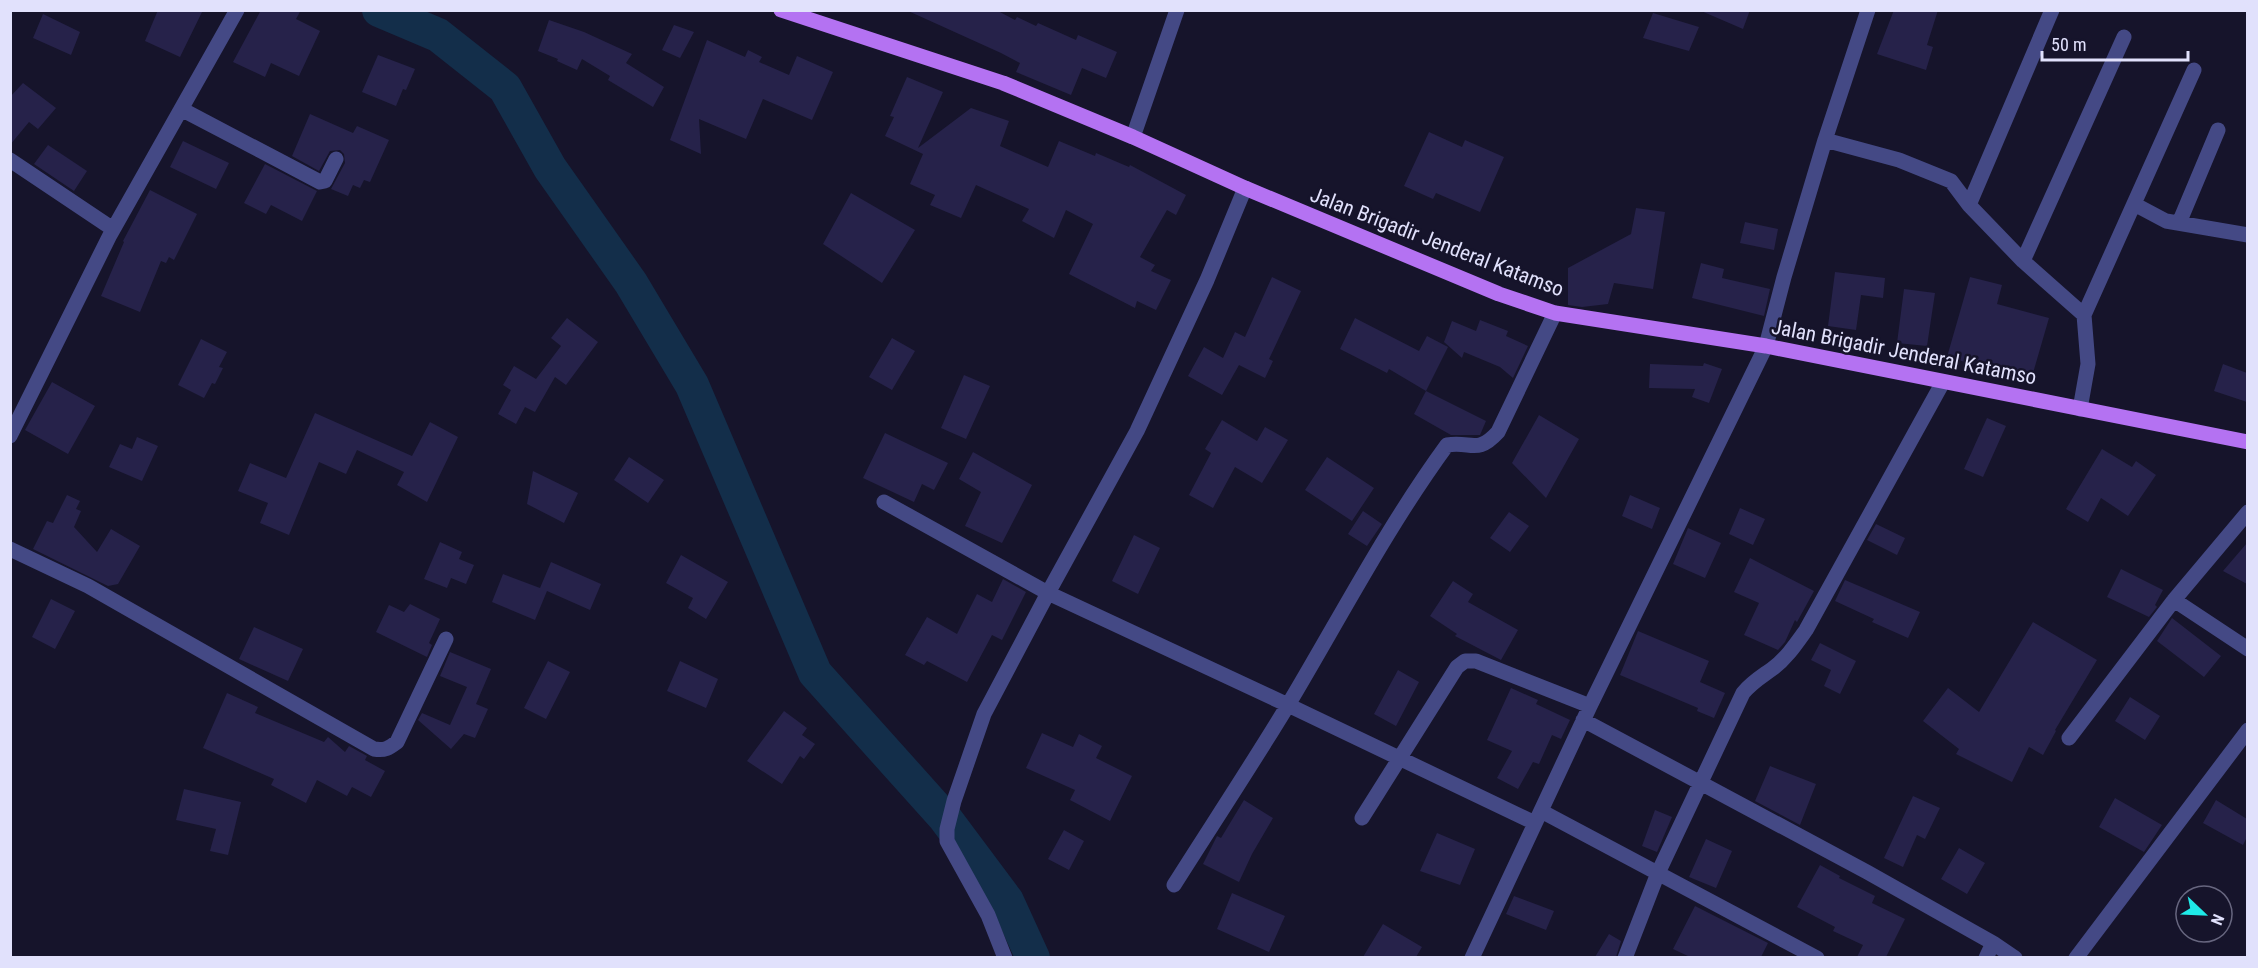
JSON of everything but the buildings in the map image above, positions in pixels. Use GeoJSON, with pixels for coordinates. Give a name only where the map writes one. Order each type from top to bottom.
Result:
{"type":"FeatureCollection","features":[{"type":"Feature","properties":{"kind":"main road","name":"Jalan Brigadir Jenderal Katamso"},"geometry":{"type":"LineString","coordinates":[[781,10],[1002,82],[1133,136],[1245,188],[1499,294],[1555,313],[1766,346],[2247,442]]}},
{"type":"Feature","properties":{"kind":"street"},"geometry":{"type":"LineString","coordinates":[[10,436],[181,109],[237,10]]}},
{"type":"Feature","properties":{"kind":"street"},"geometry":{"type":"LineString","coordinates":[[1133,136],[1177,10]]}},
{"type":"Feature","properties":{"kind":"street"},"geometry":{"type":"LineString","coordinates":[[1472,957],[1586,713],[1766,346],[1784,276],[1825,140],[1868,10]]}},
{"type":"Feature","properties":{"kind":"street"},"geometry":{"type":"LineString","coordinates":[[1968,205],[2052,10]]}},
{"type":"Feature","properties":{"kind":"street"},"geometry":{"type":"LineString","coordinates":[[2023,261],[2124,37]]}},
{"type":"Feature","properties":{"kind":"street"},"geometry":{"type":"LineString","coordinates":[[2080,409],[2088,364],[2084,315],[2194,70]]}},
{"type":"Feature","properties":{"kind":"street"},"geometry":{"type":"LineString","coordinates":[[181,109],[320,182],[325,181],[336,159]]}},
{"type":"Feature","properties":{"kind":"street"},"geometry":{"type":"LineString","coordinates":[[2179,223],[2218,130]]}},
{"type":"Feature","properties":{"kind":"street"},"geometry":{"type":"LineString","coordinates":[[1825,140],[1899,160],[1951,181],[1968,205],[2023,261],[2084,315]]}},
{"type":"Feature","properties":{"kind":"street"},"geometry":{"type":"LineString","coordinates":[[10,160],[115,235]]}},
{"type":"Feature","properties":{"kind":"street"},"geometry":{"type":"LineString","coordinates":[[1005,957],[987,915],[947,841],[946,829],[954,801],[984,714],[1137,431],[1207,280],[1245,188]]}},
{"type":"Feature","properties":{"kind":"street"},"geometry":{"type":"LineString","coordinates":[[2134,204],[2166,221],[2247,235]]}},
{"type":"Feature","properties":{"kind":"street"},"geometry":{"type":"LineString","coordinates":[[1174,885],[1288,705],[1404,510],[1447,445],[1458,443],[1476,447],[1490,441],[1498,432],[1555,313]]}},
{"type":"Feature","properties":{"kind":"street"},"geometry":{"type":"LineString","coordinates":[[1625,957],[1658,873],[1743,693],[1754,681],[1788,654],[1806,630],[1943,382]]}},
{"type":"Feature","properties":{"kind":"street"},"geometry":{"type":"LineString","coordinates":[[884,502],[1048,593],[1400,759],[1538,817],[1658,873],[1817,957]]}},
{"type":"Feature","properties":{"kind":"street"},"geometry":{"type":"LineString","coordinates":[[2069,738],[2174,600],[2247,512]]}},
{"type":"Feature","properties":{"kind":"street"},"geometry":{"type":"LineString","coordinates":[[10,549],[88,586],[375,749],[389,748],[396,742],[446,639]]}},
{"type":"Feature","properties":{"kind":"street"},"geometry":{"type":"LineString","coordinates":[[2174,600],[2247,649]]}},
{"type":"Feature","properties":{"kind":"street"},"geometry":{"type":"LineString","coordinates":[[1362,818],[1457,667],[1465,661],[1476,661],[1586,713],[1701,783],[1867,872],[2015,957]]}},
{"type":"Feature","properties":{"kind":"street"},"geometry":{"type":"LineString","coordinates":[[2076,957],[2247,730]]}},
{"type":"Feature","properties":{"kind":"street"},"geometry":{"type":"LineString","coordinates":[[1986,957],[1993,943]]}},
{"type":"Feature","properties":{"kind":"waterway"},"geometry":{"type":"LineString","coordinates":[[379,10],[438,35],[505,88],[550,168],[631,283],[692,385],[815,673],[945,818],[1007,901],[1033,958]]}}]}
